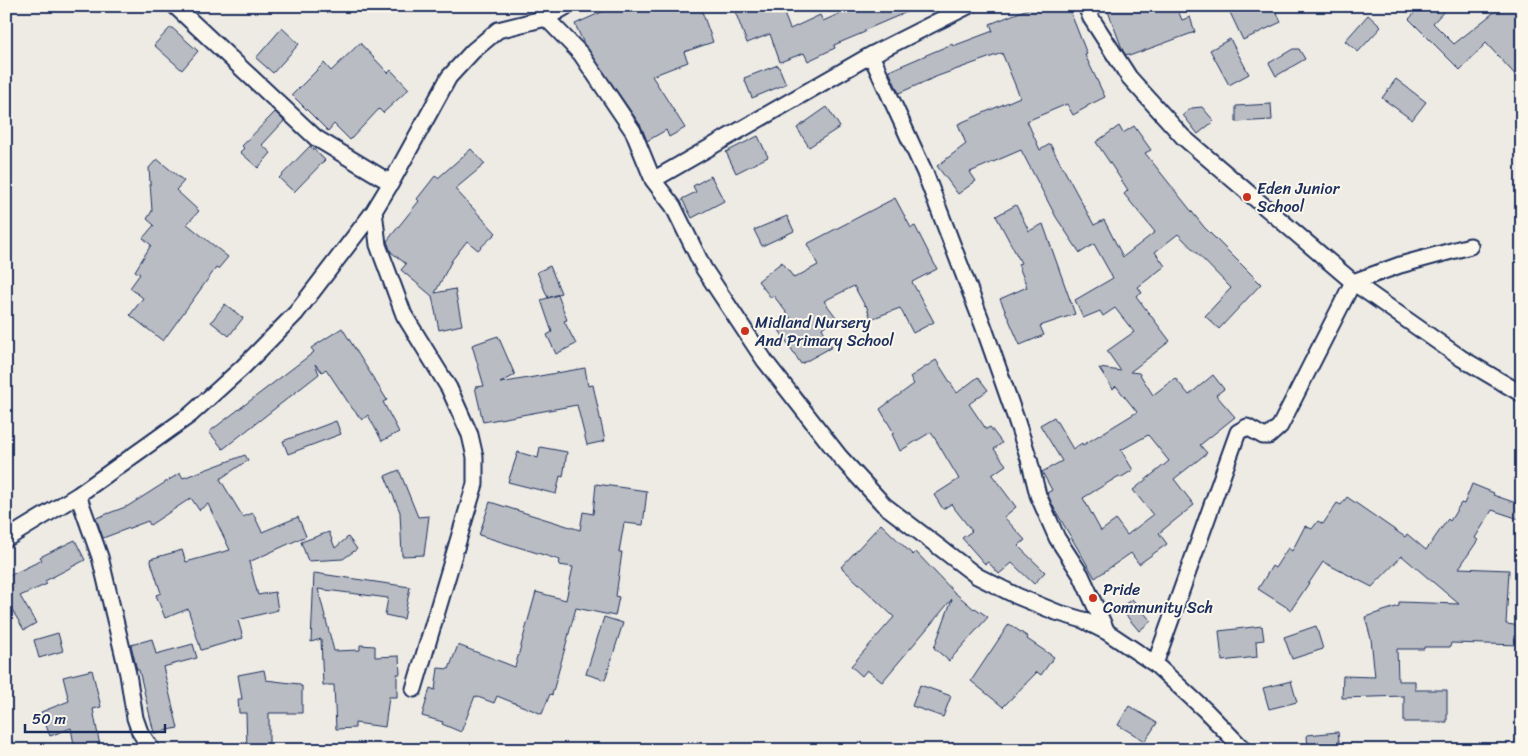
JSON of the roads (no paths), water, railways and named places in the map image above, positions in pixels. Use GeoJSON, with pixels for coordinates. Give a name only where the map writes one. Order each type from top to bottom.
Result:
{"type":"FeatureCollection","features":[{"type":"Feature","properties":{"kind":"street"},"geometry":{"type":"LineString","coordinates":[[175,6],[316,138],[391,183]]}},
{"type":"Feature","properties":{"kind":"street"},"geometry":{"type":"LineString","coordinates":[[6,538],[78,496],[190,415],[243,367],[296,313],[374,211],[449,77],[473,51],[498,30],[544,12],[567,6]]}},
{"type":"Feature","properties":{"kind":"street"},"geometry":{"type":"LineString","coordinates":[[653,180],[871,55],[968,6]]}},
{"type":"Feature","properties":{"kind":"street"},"geometry":{"type":"LineString","coordinates":[[1086,6],[1129,78],[1183,137],[1353,282],[1461,358],[1522,394]]}},
{"type":"Feature","properties":{"kind":"street"},"geometry":{"type":"LineString","coordinates":[[544,12],[580,54],[633,131],[653,180],[673,206],[704,269],[765,361],[840,457],[884,505],[978,576],[1017,596],[1083,620],[1107,632],[1155,664],[1205,710],[1244,750]]}},
{"type":"Feature","properties":{"kind":"street"},"geometry":{"type":"LineString","coordinates":[[871,55],[925,173],[984,325],[1019,427],[1038,496],[1057,538],[1081,575],[1107,632]]}},
{"type":"Feature","properties":{"kind":"street"},"geometry":{"type":"LineString","coordinates":[[374,211],[378,245],[404,315],[450,388],[470,435],[475,457],[475,484],[414,689]]}},
{"type":"Feature","properties":{"kind":"street"},"geometry":{"type":"LineString","coordinates":[[1155,664],[1238,432],[1247,428],[1263,436],[1269,436],[1280,426],[1353,282],[1400,265],[1470,246]]}},
{"type":"Feature","properties":{"kind":"street"},"geometry":{"type":"LineString","coordinates":[[78,496],[100,557],[128,674],[135,718],[140,732],[152,750]]}},
{"type":"Feature","properties":{"kind":"place","name":"Eden Junior School"},"geometry":{"type":"Point","coordinates":[1247,197]}},
{"type":"Feature","properties":{"kind":"place","name":"Midland Nursery And Primary School"},"geometry":{"type":"Point","coordinates":[745,331]}},
{"type":"Feature","properties":{"kind":"place","name":"Pride Community Sch"},"geometry":{"type":"Point","coordinates":[1093,598]}}]}
